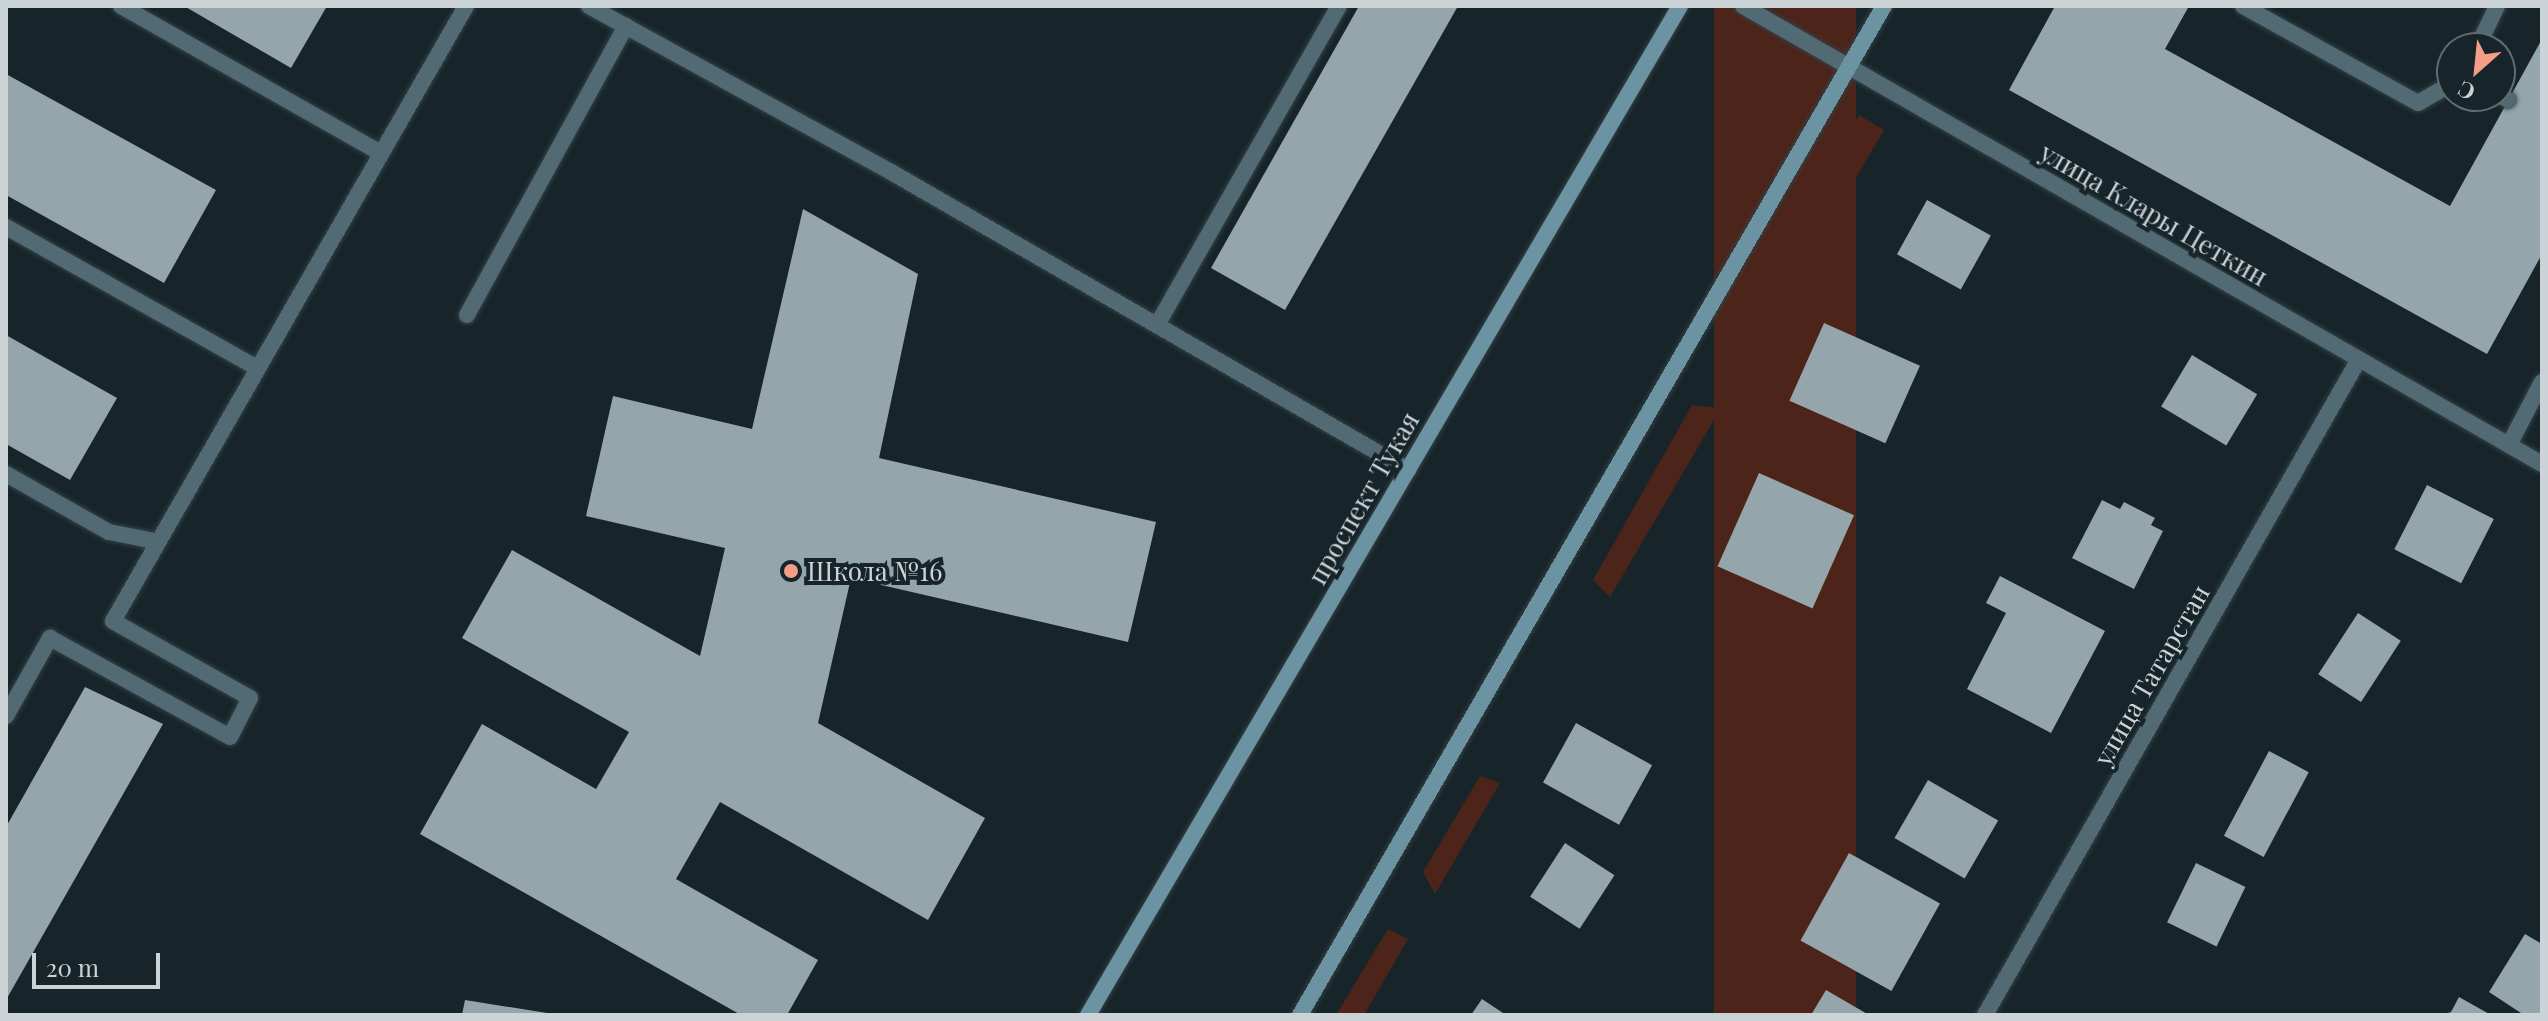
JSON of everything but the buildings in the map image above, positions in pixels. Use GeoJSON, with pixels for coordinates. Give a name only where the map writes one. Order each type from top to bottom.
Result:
{"type":"FeatureCollection","features":[{"type":"Feature","properties":{"kind":"main road","name":"проспект Тукая"},"geometry":{"type":"LineString","coordinates":[[1088,1015],[1680,6]]}},
{"type":"Feature","properties":{"kind":"main road"},"geometry":{"type":"LineString","coordinates":[[1300,1015],[1884,6]]}},
{"type":"Feature","properties":{"kind":"street"},"geometry":{"type":"LineString","coordinates":[[121,6],[381,153]]}},
{"type":"Feature","properties":{"kind":"street"},"geometry":{"type":"LineString","coordinates":[[6,716],[50,638],[230,737],[250,698],[113,621],[155,541],[466,6]]}},
{"type":"Feature","properties":{"kind":"street"},"geometry":{"type":"LineString","coordinates":[[589,6],[1157,325],[1408,470]]}},
{"type":"Feature","properties":{"kind":"street"},"geometry":{"type":"LineString","coordinates":[[1157,325],[1339,6]]}},
{"type":"Feature","properties":{"kind":"street","name":"улица Клары Цеткин"},"geometry":{"type":"LineString","coordinates":[[1743,6],[2542,464]]}},
{"type":"Feature","properties":{"kind":"street"},"geometry":{"type":"LineString","coordinates":[[2243,6],[2418,103],[2436,92]]}},
{"type":"Feature","properties":{"kind":"street"},"geometry":{"type":"LineString","coordinates":[[2485,32],[2497,6]]}},
{"type":"Feature","properties":{"kind":"street"},"geometry":{"type":"LineString","coordinates":[[467,315],[626,26]]}},
{"type":"Feature","properties":{"kind":"street"},"geometry":{"type":"LineString","coordinates":[[6,227],[257,368]]}},
{"type":"Feature","properties":{"kind":"street","name":"улица Татарстан"},"geometry":{"type":"LineString","coordinates":[[1985,1015],[2359,359]]}},
{"type":"Feature","properties":{"kind":"street"},"geometry":{"type":"LineString","coordinates":[[2509,445],[2542,382]]}},
{"type":"Feature","properties":{"kind":"street"},"geometry":{"type":"LineString","coordinates":[[6,474],[109,532],[155,541]]}},
{"type":"Feature","properties":{"kind":"shaded area"},"geometry":{"type":"Polygon","coordinates":[[[1714,6],[1856,6],[1856,1015],[1714,1015],[1714,6]]]}},
{"type":"Feature","properties":{"kind":"shaded area"},"geometry":{"type":"Polygon","coordinates":[[[1859,115],[1884,130],[1752,355],[1741,328],[1859,115]]]}},
{"type":"Feature","properties":{"kind":"shaded area"},"geometry":{"type":"Polygon","coordinates":[[[1692,405],[1721,408],[1610,597],[1593,580],[1692,405]]]}},
{"type":"Feature","properties":{"kind":"shaded area"},"geometry":{"type":"Polygon","coordinates":[[[1480,776],[1500,783],[1435,894],[1423,872],[1480,776]]]}},
{"type":"Feature","properties":{"kind":"shaded area"},"geometry":{"type":"Polygon","coordinates":[[[1388,929],[1408,939],[1364,1015],[1336,1015],[1388,929]]]}},
{"type":"Feature","properties":{"kind":"place","name":"Школа №16"},"geometry":{"type":"Point","coordinates":[791,571]}}]}
